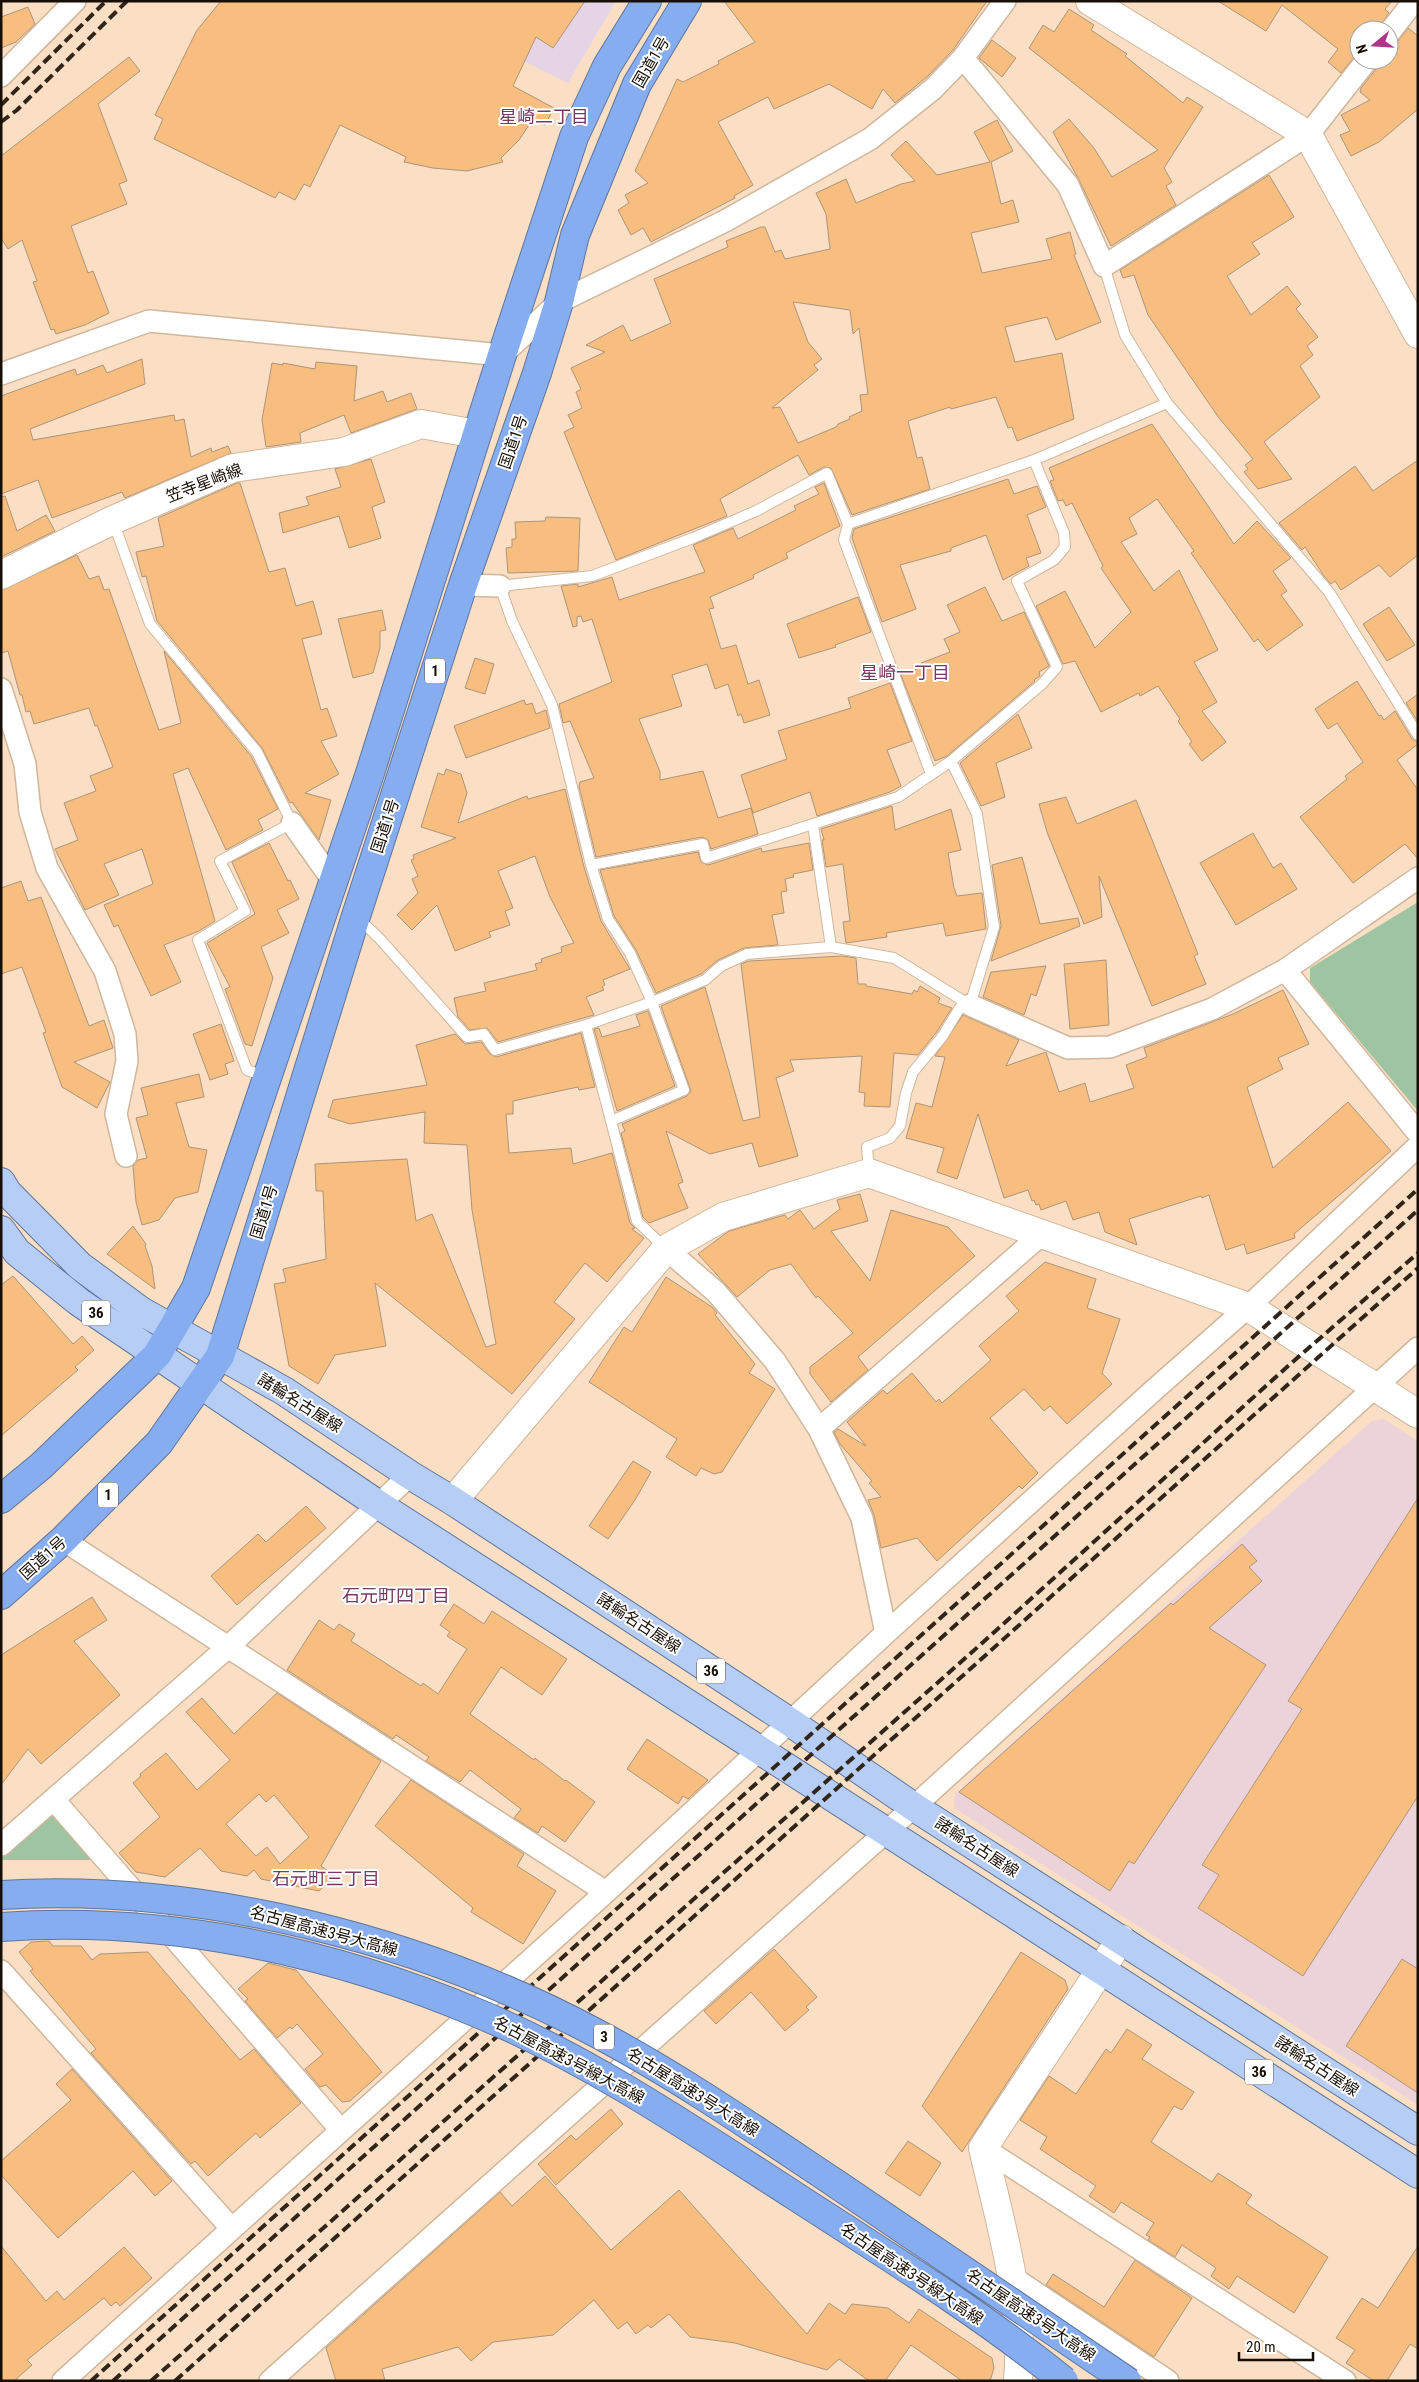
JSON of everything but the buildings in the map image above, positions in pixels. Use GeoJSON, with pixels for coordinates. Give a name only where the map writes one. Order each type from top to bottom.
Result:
{"type":"FeatureCollection","features":[{"type":"Feature","properties":{"kind":"highway","name":"国道1号"},"geometry":{"type":"LineString","coordinates":[[1,1499],[48,1460],[157,1356],[196,1288],[370,773],[476,434],[574,137],[607,66],[647,1]]}},
{"type":"Feature","properties":{"kind":"highway","name":"国道1号"},"geometry":{"type":"LineString","coordinates":[[1,1595],[64,1540],[159,1444],[220,1356],[356,916],[463,584],[537,374],[559,302],[575,235],[637,84],[687,1]]}},
{"type":"Feature","properties":{"kind":"highway","name":"名古屋高速3号大高線"},"geometry":{"type":"LineString","coordinates":[[1,1895],[80,1894],[130,1897],[242,1910],[385,1946],[440,1964],[509,1991],[595,2032],[674,2078],[757,2131],[1128,2381]]}},
{"type":"Feature","properties":{"kind":"highway","name":"名古屋高速3号線大高線"},"geometry":{"type":"LineString","coordinates":[[1,1927],[124,1927],[219,1938],[337,1964],[413,1988],[482,2015],[569,2058],[653,2104],[892,2258],[1033,2355],[1064,2381]]}},
{"type":"Feature","properties":{"kind":"highway"},"geometry":{"type":"LineString","coordinates":[[1033,2355],[1069,2381]]}},
{"type":"Feature","properties":{"kind":"main road","name":"諸輪名古屋線"},"geometry":{"type":"LineString","coordinates":[[1,1182],[7,1192],[80,1266],[141,1311],[284,1391],[790,1722],[914,1807],[1418,2131]]}},
{"type":"Feature","properties":{"kind":"main road","name":"36"},"geometry":{"type":"LineString","coordinates":[[1,1230],[16,1252],[79,1302],[379,1504],[1418,2174]]}},
{"type":"Feature","properties":{"kind":"street"},"geometry":{"type":"LineString","coordinates":[[1,76],[75,1]]}},
{"type":"Feature","properties":{"kind":"street"},"geometry":{"type":"LineString","coordinates":[[1,374],[149,321],[502,355],[559,302],[725,221],[870,139],[933,89],[963,58],[1004,1]]}},
{"type":"Feature","properties":{"kind":"street"},"geometry":{"type":"LineString","coordinates":[[1090,1],[1308,135],[1418,334]]}},
{"type":"Feature","properties":{"kind":"street"},"geometry":{"type":"LineString","coordinates":[[1399,20],[1410,6]]}},
{"type":"Feature","properties":{"kind":"street"},"geometry":{"type":"LineString","coordinates":[[963,58],[1068,185],[1104,266],[1308,135],[1360,70]]}},
{"type":"Feature","properties":{"kind":"street","name":"笠寺星崎線"},"geometry":{"type":"LineString","coordinates":[[1,575],[113,520],[233,468],[344,452],[421,424],[476,434]]}},
{"type":"Feature","properties":{"kind":"street"},"geometry":{"type":"LineString","coordinates":[[463,584],[500,586]]}},
{"type":"Feature","properties":{"kind":"street"},"geometry":{"type":"LineString","coordinates":[[1,689],[25,764],[30,812],[47,868],[105,970],[125,1034],[127,1061],[116,1114],[126,1156]]}},
{"type":"Feature","properties":{"kind":"street"},"geometry":{"type":"LineString","coordinates":[[292,823],[333,881]]}},
{"type":"Feature","properties":{"kind":"street"},"geometry":{"type":"LineString","coordinates":[[967,1003],[1068,1048],[1110,1047],[1212,1009],[1285,970],[1418,878]]}},
{"type":"Feature","properties":{"kind":"street"},"geometry":{"type":"LineString","coordinates":[[1285,970],[1418,1133]]}},
{"type":"Feature","properties":{"kind":"street"},"geometry":{"type":"LineString","coordinates":[[63,2381],[340,2129],[606,1892],[886,1632],[1146,1396],[1248,1307],[1418,1146]]}},
{"type":"Feature","properties":{"kind":"street"},"geometry":{"type":"LineString","coordinates":[[453,1501],[666,1248],[722,1217],[869,1173],[1248,1307],[1418,1414]]}},
{"type":"Feature","properties":{"kind":"street"},"geometry":{"type":"LineString","coordinates":[[819,1429],[1042,1234]]}},
{"type":"Feature","properties":{"kind":"street"},"geometry":{"type":"LineString","coordinates":[[666,1248],[716,1292],[775,1361],[819,1429],[862,1518],[886,1632]]}},
{"type":"Feature","properties":{"kind":"street"},"geometry":{"type":"LineString","coordinates":[[270,2381],[914,1807],[1418,1348]]}},
{"type":"Feature","properties":{"kind":"street"},"geometry":{"type":"LineString","coordinates":[[1,1845],[227,1648],[410,1475]]}},
{"type":"Feature","properties":{"kind":"street"},"geometry":{"type":"LineString","coordinates":[[64,1540],[227,1648],[606,1892]]}},
{"type":"Feature","properties":{"kind":"street"},"geometry":{"type":"LineString","coordinates":[[54,1800],[340,2129]]}},
{"type":"Feature","properties":{"kind":"street"},"geometry":{"type":"LineString","coordinates":[[1018,2381],[1020,2360],[1012,2277],[983,2148],[1121,1939]]}},
{"type":"Feature","properties":{"kind":"street"},"geometry":{"type":"LineString","coordinates":[[1,1971],[232,2228]]}},
{"type":"Feature","properties":{"kind":"street"},"geometry":{"type":"LineString","coordinates":[[983,2148],[1346,2381]]}},
{"type":"Feature","properties":{"kind":"street"},"geometry":{"type":"LineString","coordinates":[[1012,2277],[1168,2381]]}},
{"type":"Feature","properties":{"kind":"lane"},"geometry":{"type":"LineString","coordinates":[[1104,266],[1125,335],[1168,403],[1329,592],[1418,735]]}},
{"type":"Feature","properties":{"kind":"lane"},"geometry":{"type":"LineString","coordinates":[[848,524],[1034,460],[1168,403]]}},
{"type":"Feature","properties":{"kind":"lane"},"geometry":{"type":"LineString","coordinates":[[591,865],[703,844],[706,858],[898,797],[952,761],[1042,684],[1056,667],[1017,581],[1054,560],[1065,547],[1064,534],[1034,460]]}},
{"type":"Feature","properties":{"kind":"lane"},"geometry":{"type":"LineString","coordinates":[[611,1121],[684,1090],[652,1002],[630,953],[608,919],[591,865],[552,705],[512,621],[500,586],[592,576],[693,538],[756,511],[827,474],[848,524],[844,540],[931,774]]}},
{"type":"Feature","properties":{"kind":"lane"},"geometry":{"type":"LineString","coordinates":[[113,520],[150,624],[257,752],[292,823],[220,861],[245,911],[198,940],[247,1070],[267,1077]]}},
{"type":"Feature","properties":{"kind":"lane"},"geometry":{"type":"LineString","coordinates":[[869,1173],[867,1147],[890,1138],[900,1126],[906,1093],[913,1072],[967,1003],[994,927],[976,814],[952,761]]}},
{"type":"Feature","properties":{"kind":"lane"},"geometry":{"type":"LineString","coordinates":[[813,825],[831,947]]}},
{"type":"Feature","properties":{"kind":"lane"},"geometry":{"type":"LineString","coordinates":[[356,916],[380,939],[467,1037],[484,1034],[495,1050],[586,1025],[652,1002],[704,980],[721,966],[747,954],[831,947],[894,958],[967,1003]]}},
{"type":"Feature","properties":{"kind":"lane"},"geometry":{"type":"LineString","coordinates":[[586,1025],[637,1221],[666,1248]]}},
{"type":"Feature","properties":{"kind":"shaded area"},"geometry":{"type":"Polygon","coordinates":[[[400,1],[616,1],[568,83],[400,1]]]}},
{"type":"Feature","properties":{"kind":"shaded area"},"geometry":{"type":"Polygon","coordinates":[[[1384,1419],[1418,1441],[1418,2105],[954,1808],[955,1794],[1372,1421],[1384,1419]]]}},
{"type":"Feature","properties":{"kind":"green space"},"geometry":{"type":"Polygon","coordinates":[[[1418,902],[1418,1111],[1310,982],[1310,968],[1418,902]]]}},
{"type":"Feature","properties":{"kind":"green space"},"geometry":{"type":"Polygon","coordinates":[[[54,1808],[102,1860],[1,1860],[1,1857],[54,1808]]]}},
{"type":"Feature","properties":{"kind":"railway"},"geometry":{"type":"LineString","coordinates":[[1,105],[106,1]]}},
{"type":"Feature","properties":{"kind":"railway"},"geometry":{"type":"LineString","coordinates":[[1,122],[17,110],[127,1]]}},
{"type":"Feature","properties":{"kind":"railway"},"geometry":{"type":"LineString","coordinates":[[91,2381],[1418,1189]]}},
{"type":"Feature","properties":{"kind":"railway"},"geometry":{"type":"LineString","coordinates":[[113,2381],[1418,1210]]}},
{"type":"Feature","properties":{"kind":"railway"},"geometry":{"type":"LineString","coordinates":[[151,2381],[980,1645],[1288,1366],[1418,1253]]}},
{"type":"Feature","properties":{"kind":"railway"},"geometry":{"type":"LineString","coordinates":[[175,2381],[1418,1268]]}},
{"type":"Feature","properties":{"kind":"district","name":"星崎二丁目"},"geometry":{"type":"Point","coordinates":[544,116]}},
{"type":"Feature","properties":{"kind":"district","name":"星崎一丁目"},"geometry":{"type":"Point","coordinates":[905,672]}},
{"type":"Feature","properties":{"kind":"district","name":"石元町四丁目"},"geometry":{"type":"Point","coordinates":[396,1595]}},
{"type":"Feature","properties":{"kind":"district","name":"石元町三丁目"},"geometry":{"type":"Point","coordinates":[326,1878]}}]}
